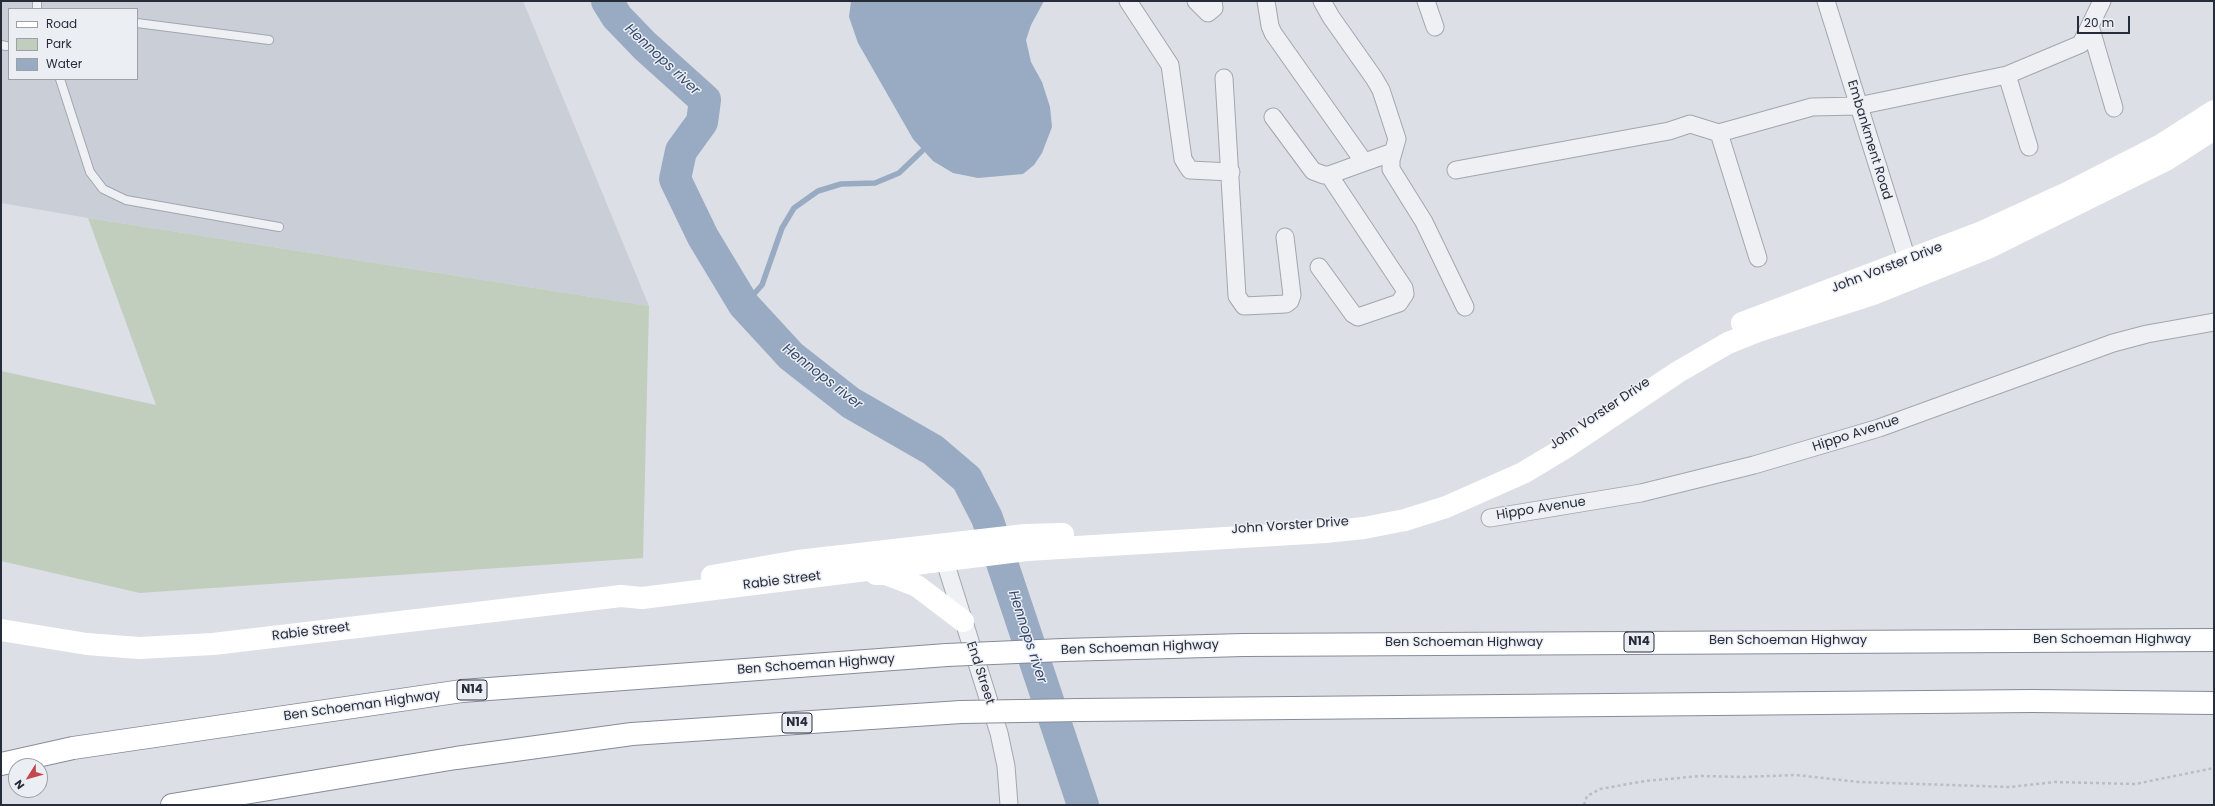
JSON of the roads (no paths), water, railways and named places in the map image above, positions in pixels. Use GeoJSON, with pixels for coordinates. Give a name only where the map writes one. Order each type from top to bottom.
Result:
{"type":"FeatureCollection","features":[{"type":"Feature","properties":{"kind":"main road","name":"John Vorster Drive"},"geometry":{"type":"LineString","coordinates":[[1910,270],[1982,232],[2067,193],[2160,145],[2214,111]]}},
{"type":"Feature","properties":{"kind":"main road","name":"John Vorster Drive"},"geometry":{"type":"LineString","coordinates":[[941,552],[1026,543],[1363,521],[1403,512],[1444,499],[1519,466],[1559,442],[1673,363],[1724,332],[1751,318],[1910,270],[1990,248],[2166,160],[2214,129]]}},
{"type":"Feature","properties":{"kind":"main road","name":"Rabie Street"},"geometry":{"type":"LineString","coordinates":[[1,630],[102,645],[139,648],[198,645],[621,596],[642,598],[852,572],[941,552]]}},
{"type":"Feature","properties":{"kind":"main road","name":"Rabie Street"},"geometry":{"type":"LineString","coordinates":[[621,596],[640,589],[798,561],[941,552]]}},
{"type":"Feature","properties":{"kind":"main road"},"geometry":{"type":"LineString","coordinates":[[852,572],[886,574],[908,581],[929,594],[963,621]]}},
{"type":"Feature","properties":{"kind":"main road","name":"Ben Schoeman Highway"},"geometry":{"type":"LineString","coordinates":[[1,764],[73,748],[462,691],[947,655],[1243,645],[2214,640]]}},
{"type":"Feature","properties":{"kind":"main road","name":"N14"},"geometry":{"type":"LineString","coordinates":[[172,805],[456,758],[632,734],[961,712],[2016,701],[2214,703]]}},
{"type":"Feature","properties":{"kind":"street"},"geometry":{"type":"LineString","coordinates":[[1128,1],[1170,65],[1183,159],[1186,164],[1190,170],[1231,172]]}},
{"type":"Feature","properties":{"kind":"street"},"geometry":{"type":"LineString","coordinates":[[1196,1],[1208,14],[1214,8],[1213,1]]}},
{"type":"Feature","properties":{"kind":"street"},"geometry":{"type":"LineString","coordinates":[[1266,1],[1270,26],[1274,33],[1364,162]]}},
{"type":"Feature","properties":{"kind":"street"},"geometry":{"type":"LineString","coordinates":[[1322,1],[1327,12],[1381,90],[1397,139],[1393,152],[1391,169],[1424,222],[1465,307]]}},
{"type":"Feature","properties":{"kind":"street"},"geometry":{"type":"LineString","coordinates":[[1426,1],[1435,27]]}},
{"type":"Feature","properties":{"kind":"street","name":"Embankment Road"},"geometry":{"type":"LineString","coordinates":[[1826,1],[1910,270]]}},
{"type":"Feature","properties":{"kind":"street"},"geometry":{"type":"LineString","coordinates":[[1456,170],[1669,131],[1690,124],[1719,133],[1812,107],[1858,106],[2008,75],[2081,44],[2102,1]]}},
{"type":"Feature","properties":{"kind":"street"},"geometry":{"type":"LineString","coordinates":[[2090,26],[2114,108]]}},
{"type":"Feature","properties":{"kind":"street"},"geometry":{"type":"LineString","coordinates":[[2008,75],[2028,146]]}},
{"type":"Feature","properties":{"kind":"street"},"geometry":{"type":"LineString","coordinates":[[1224,78],[1231,172],[1237,296],[1244,306],[1286,304],[1290,301],[1292,295],[1285,237]]}},
{"type":"Feature","properties":{"kind":"street"},"geometry":{"type":"LineString","coordinates":[[1273,117],[1313,172],[1329,176],[1393,152]]}},
{"type":"Feature","properties":{"kind":"street"},"geometry":{"type":"LineString","coordinates":[[1719,133],[1758,258]]}},
{"type":"Feature","properties":{"kind":"street"},"geometry":{"type":"LineString","coordinates":[[1319,267],[1353,314],[1358,317],[1399,304],[1405,294],[1404,288],[1329,176]]}},
{"type":"Feature","properties":{"kind":"street","name":"Hippo Avenue"},"geometry":{"type":"LineString","coordinates":[[1490,518],[1641,493],[1754,465],[1879,428],[2113,343],[2147,334],[2214,322]]}},
{"type":"Feature","properties":{"kind":"street","name":"End Street"},"geometry":{"type":"LineString","coordinates":[[941,552],[999,733],[1006,766],[1009,805]]}},
{"type":"Feature","properties":{"kind":"lane"},"geometry":{"type":"LineString","coordinates":[[138,23],[269,40]]}},
{"type":"Feature","properties":{"kind":"lane"},"geometry":{"type":"LineString","coordinates":[[60,80],[90,172],[103,189],[126,200],[279,227]]}},
{"type":"Feature","properties":{"kind":"water"},"geometry":{"type":"Polygon","coordinates":[[[851,1],[1044,1],[1031,25],[1026,40],[1031,62],[1042,82],[1050,107],[1052,127],[1042,153],[1034,165],[1023,174],[978,178],[953,173],[933,161],[913,139],[858,43],[849,17],[851,1]]]}},
{"type":"Feature","properties":{"kind":"waterway","name":"Hennops river"},"geometry":{"type":"LineString","coordinates":[[607,1],[617,17],[645,46],[705,100],[702,122],[681,151],[675,179],[703,237],[744,305],[791,356],[851,403],[933,450],[967,479],[987,518],[1083,805]]}},
{"type":"Feature","properties":{"kind":"waterway"},"geometry":{"type":"LineString","coordinates":[[744,305],[762,285],[782,228],[794,208],[818,191],[841,184],[875,183],[899,173],[922,151]]}}]}
